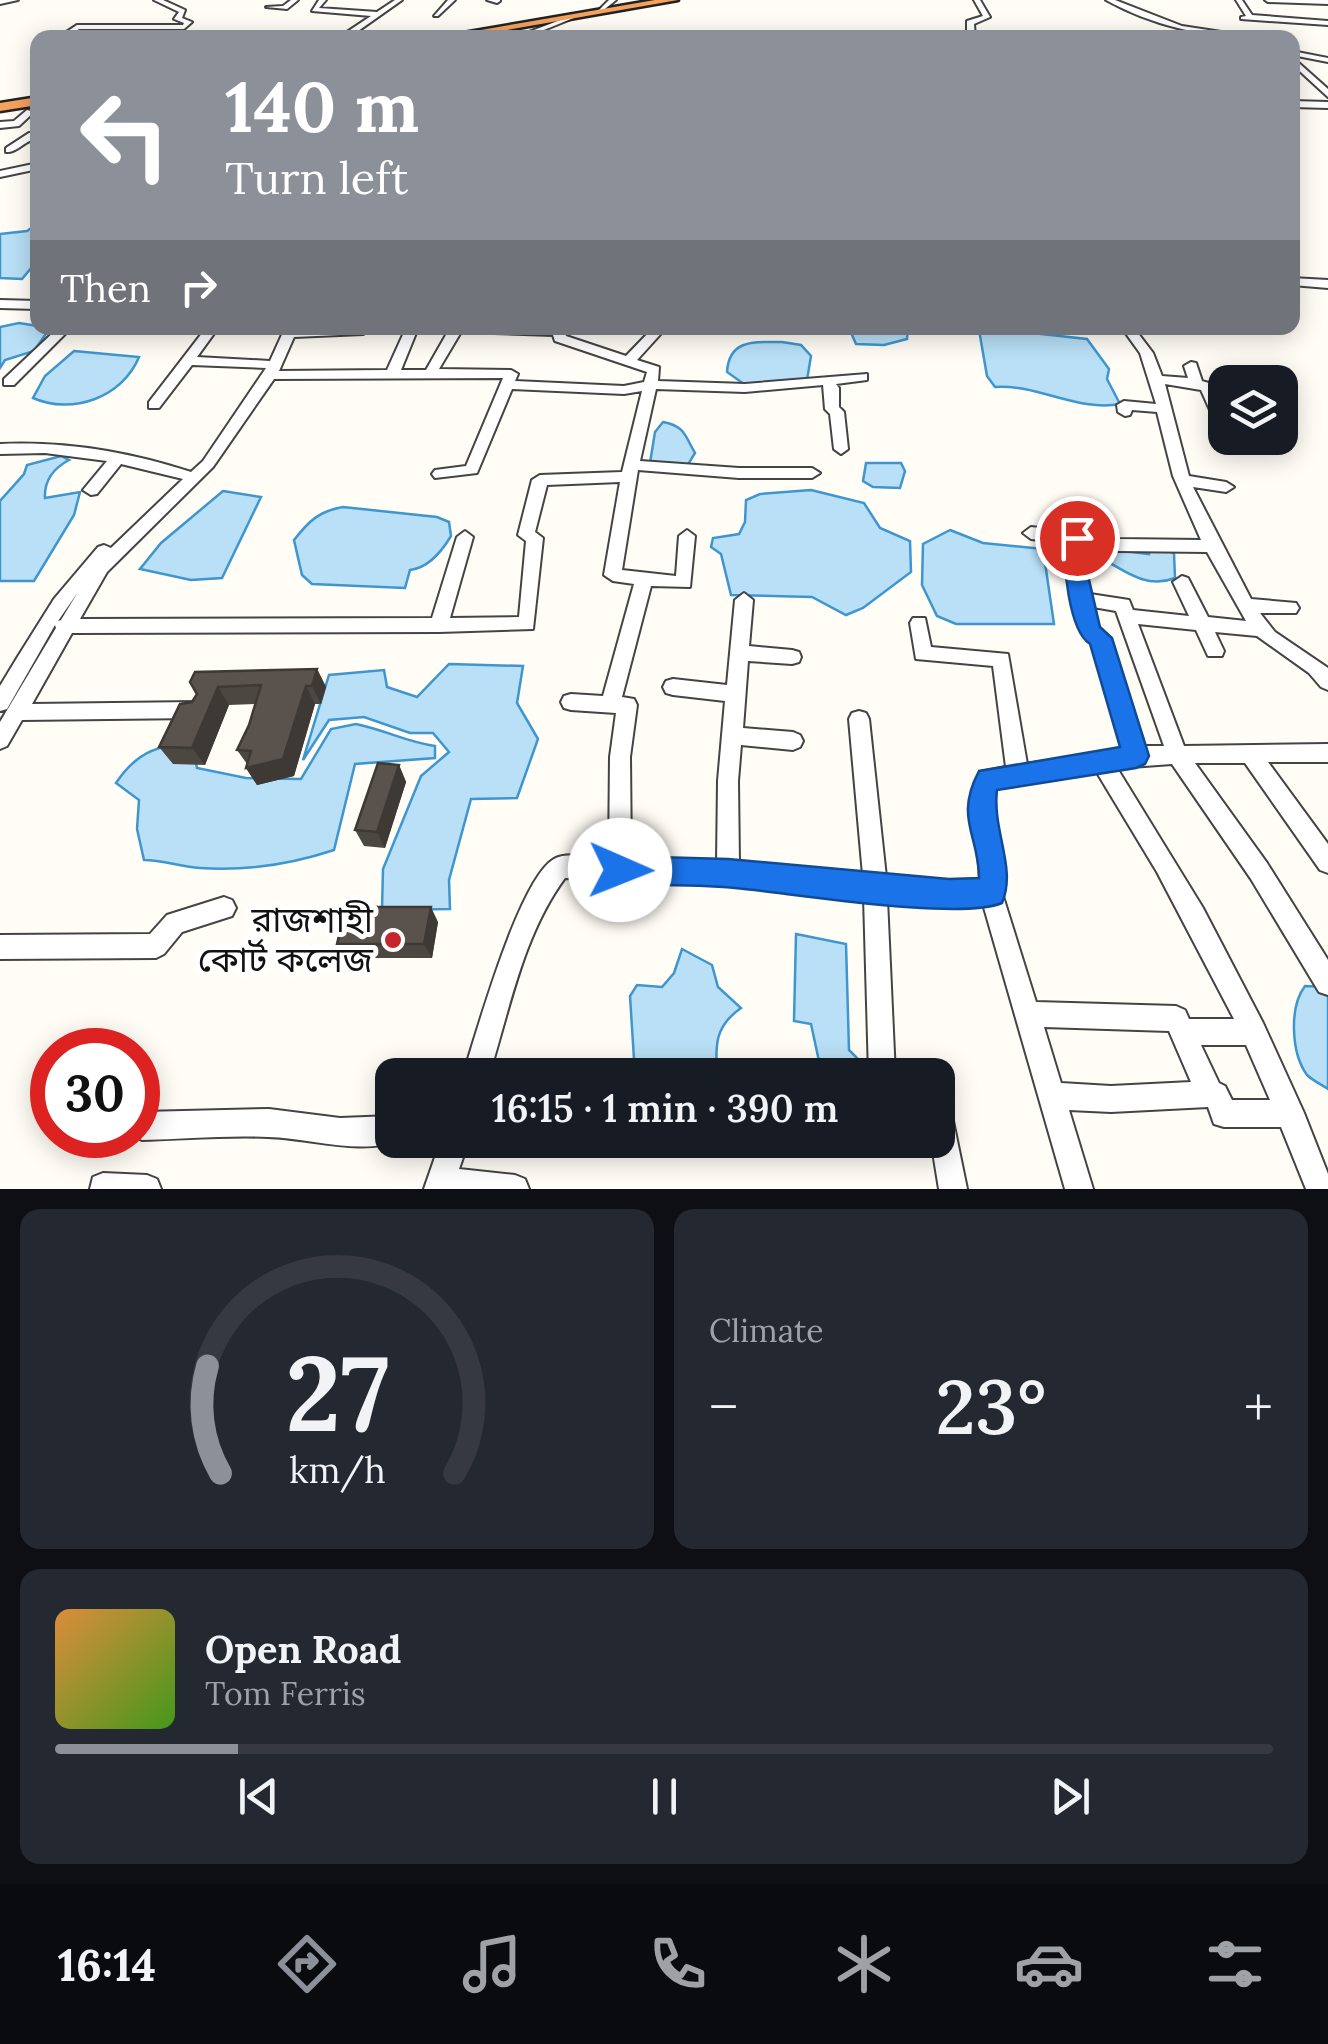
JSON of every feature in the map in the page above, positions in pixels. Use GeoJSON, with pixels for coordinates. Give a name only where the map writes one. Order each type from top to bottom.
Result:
{"type":"FeatureCollection","features":[{"type":"Feature","properties":{"kind":"highway"},"geometry":{"type":"LineString","coordinates":[[509,30],[673,0]]}},
{"type":"Feature","properties":{"kind":"highway"},"geometry":{"type":"LineString","coordinates":[[0,107],[30,106]]}},
{"type":"Feature","properties":{"kind":"street"},"geometry":{"type":"LineString","coordinates":[[0,2],[16,0]]}},
{"type":"Feature","properties":{"kind":"street"},"geometry":{"type":"LineString","coordinates":[[157,0],[183,11],[178,19],[188,22],[180,30]]}},
{"type":"Feature","properties":{"kind":"street"},"geometry":{"type":"LineString","coordinates":[[269,8],[285,8],[296,0]]}},
{"type":"Feature","properties":{"kind":"street"},"geometry":{"type":"LineString","coordinates":[[324,0],[314,10],[377,14]]}},
{"type":"Feature","properties":{"kind":"street"},"geometry":{"type":"LineString","coordinates":[[354,30],[400,0]]}},
{"type":"Feature","properties":{"kind":"street"},"geometry":{"type":"LineString","coordinates":[[436,15],[452,0]]}},
{"type":"Feature","properties":{"kind":"street"},"geometry":{"type":"LineString","coordinates":[[598,12],[612,0]]}},
{"type":"Feature","properties":{"kind":"street"},"geometry":{"type":"LineString","coordinates":[[969,30],[972,21],[987,17],[977,0]]}},
{"type":"Feature","properties":{"kind":"street"},"geometry":{"type":"LineString","coordinates":[[1108,0],[1182,28],[1200,30]]}},
{"type":"Feature","properties":{"kind":"street"},"geometry":{"type":"LineString","coordinates":[[1239,0],[1250,17]]}},
{"type":"Feature","properties":{"kind":"street"},"geometry":{"type":"LineString","coordinates":[[1268,0],[1328,2]]}},
{"type":"Feature","properties":{"kind":"street"},"geometry":{"type":"LineString","coordinates":[[537,30],[578,16]]}},
{"type":"Feature","properties":{"kind":"street"},"geometry":{"type":"LineString","coordinates":[[1251,30],[1242,18],[1328,23]]}},
{"type":"Feature","properties":{"kind":"street"},"geometry":{"type":"LineString","coordinates":[[73,30],[184,27]]}},
{"type":"Feature","properties":{"kind":"street"},"geometry":{"type":"LineString","coordinates":[[1300,51],[1328,49]]}},
{"type":"Feature","properties":{"kind":"street"},"geometry":{"type":"LineString","coordinates":[[1300,54],[1328,60]]}},
{"type":"Feature","properties":{"kind":"street"},"geometry":{"type":"LineString","coordinates":[[1300,61],[1328,94]]}},
{"type":"Feature","properties":{"kind":"street"},"geometry":{"type":"LineString","coordinates":[[1300,104],[1328,105]]}},
{"type":"Feature","properties":{"kind":"street"},"geometry":{"type":"LineString","coordinates":[[0,125],[16,124],[30,110]]}},
{"type":"Feature","properties":{"kind":"street"},"geometry":{"type":"LineString","coordinates":[[9,150],[30,136]]}},
{"type":"Feature","properties":{"kind":"street"},"geometry":{"type":"LineString","coordinates":[[1,172],[30,166]]}},
{"type":"Feature","properties":{"kind":"street"},"geometry":{"type":"LineString","coordinates":[[1300,282],[1328,284]]}},
{"type":"Feature","properties":{"kind":"street"},"geometry":{"type":"LineString","coordinates":[[0,304],[30,305]]}},
{"type":"Feature","properties":{"kind":"street"},"geometry":{"type":"LineString","coordinates":[[9,382],[58,335]]}},
{"type":"Feature","properties":{"kind":"street"},"geometry":{"type":"LineString","coordinates":[[154,405],[207,335]]}},
{"type":"Feature","properties":{"kind":"street"},"geometry":{"type":"LineString","coordinates":[[8,707],[102,568],[208,464],[268,370],[285,335]]}},
{"type":"Feature","properties":{"kind":"street"},"geometry":{"type":"LineString","coordinates":[[392,374],[409,335]]}},
{"type":"Feature","properties":{"kind":"street"},"geometry":{"type":"LineString","coordinates":[[430,374],[452,335]]}},
{"type":"Feature","properties":{"kind":"street"},"geometry":{"type":"LineString","coordinates":[[559,335],[654,370],[630,471],[614,574],[684,583],[687,536]]}},
{"type":"Feature","properties":{"kind":"street"},"geometry":{"type":"LineString","coordinates":[[629,360],[653,335]]}},
{"type":"Feature","properties":{"kind":"street"},"geometry":{"type":"LineString","coordinates":[[1134,335],[1150,355],[1184,481],[1214,546],[1262,630],[1298,656],[1314,662],[1328,682]]}},
{"type":"Feature","properties":{"kind":"street"},"geometry":{"type":"LineString","coordinates":[[188,361],[268,370],[511,374],[472,470],[440,474]]}},
{"type":"Feature","properties":{"kind":"street"},"geometry":{"type":"LineString","coordinates":[[1191,366],[1196,382]]}},
{"type":"Feature","properties":{"kind":"street"},"geometry":{"type":"LineString","coordinates":[[0,740],[8,707],[87,567],[185,476],[268,370]]}},
{"type":"Feature","properties":{"kind":"street"},"geometry":{"type":"LineString","coordinates":[[507,385],[624,390],[652,386],[745,388],[862,378]]}},
{"type":"Feature","properties":{"kind":"street"},"geometry":{"type":"LineString","coordinates":[[1156,379],[1196,382],[1208,389]]}},
{"type":"Feature","properties":{"kind":"street"},"geometry":{"type":"LineString","coordinates":[[828,382],[832,388],[832,409],[837,412],[840,449]]}},
{"type":"Feature","properties":{"kind":"street"},"geometry":{"type":"LineString","coordinates":[[1125,412],[1124,405],[1166,410]]}},
{"type":"Feature","properties":{"kind":"street"},"geometry":{"type":"LineString","coordinates":[[0,448],[25,446],[116,458],[185,476]]}},
{"type":"Feature","properties":{"kind":"street"},"geometry":{"type":"LineString","coordinates":[[92,490],[116,458]]}},
{"type":"Feature","properties":{"kind":"street"},"geometry":{"type":"LineString","coordinates":[[64,626],[526,624],[535,538],[526,535],[540,480],[630,471],[812,473]]}},
{"type":"Feature","properties":{"kind":"street"},"geometry":{"type":"LineString","coordinates":[[1184,481],[1226,487]]}},
{"type":"Feature","properties":{"kind":"street"},"geometry":{"type":"LineString","coordinates":[[1031,533],[1076,529],[1118,545],[1214,546]]}},
{"type":"Feature","properties":{"kind":"street"},"geometry":{"type":"LineString","coordinates":[[1076,529],[1073,558],[1090,632],[1100,638],[1136,756]]}},
{"type":"Feature","properties":{"kind":"street"},"geometry":{"type":"LineString","coordinates":[[439,625],[465,537]]}},
{"type":"Feature","properties":{"kind":"street"},"geometry":{"type":"LineString","coordinates":[[610,705],[644,580]]}},
{"type":"Feature","properties":{"kind":"street"},"geometry":{"type":"LineString","coordinates":[[1182,582],[1215,651]]}},
{"type":"Feature","properties":{"kind":"street"},"geometry":{"type":"LineString","coordinates":[[1082,599],[1123,606],[1177,754],[1259,872],[1328,983]]}},
{"type":"Feature","properties":{"kind":"street"},"geometry":{"type":"LineString","coordinates":[[728,873],[731,735],[744,600]]}},
{"type":"Feature","properties":{"kind":"street"},"geometry":{"type":"LineString","coordinates":[[1248,606],[1290,608]]}},
{"type":"Feature","properties":{"kind":"street"},"geometry":{"type":"LineString","coordinates":[[1126,616],[1262,630]]}},
{"type":"Feature","properties":{"kind":"street"},"geometry":{"type":"LineString","coordinates":[[919,623],[923,654],[1001,660],[1018,776]]}},
{"type":"Feature","properties":{"kind":"street"},"geometry":{"type":"LineString","coordinates":[[738,653],[792,657]]}},
{"type":"Feature","properties":{"kind":"street"},"geometry":{"type":"LineString","coordinates":[[673,687],[734,694]]}},
{"type":"Feature","properties":{"kind":"street"},"geometry":{"type":"LineString","coordinates":[[571,702],[627,705],[620,757],[620,870]]}},
{"type":"Feature","properties":{"kind":"street"},"geometry":{"type":"LineString","coordinates":[[8,707],[196,710]]}},
{"type":"Feature","properties":{"kind":"street"},"geometry":{"type":"LineString","coordinates":[[858,719],[875,886],[881,1058]]}},
{"type":"Feature","properties":{"kind":"street"},"geometry":{"type":"LineString","coordinates":[[731,735],[793,741]]}},
{"type":"Feature","properties":{"kind":"street"},"geometry":{"type":"LineString","coordinates":[[1079,1189],[992,892],[994,872],[982,830],[982,792],[988,780],[1136,756],[1177,754],[1320,754],[1328,773]]}},
{"type":"Feature","properties":{"kind":"street"},"geometry":{"type":"LineString","coordinates":[[1250,754],[1328,862]]}},
{"type":"Feature","properties":{"kind":"street"},"geometry":{"type":"LineString","coordinates":[[1102,762],[1161,852],[1254,1032],[1320,1189]]}},
{"type":"Feature","properties":{"kind":"street"},"geometry":{"type":"LineString","coordinates":[[482,1058],[526,926],[547,882],[560,868],[728,873],[949,894],[992,892]]}},
{"type":"Feature","properties":{"kind":"street"},"geometry":{"type":"LineString","coordinates":[[0,947],[156,946],[175,923],[224,908]]}},
{"type":"Feature","properties":{"kind":"street"},"geometry":{"type":"LineString","coordinates":[[1029,1014],[1176,1019],[1210,1094]]}},
{"type":"Feature","properties":{"kind":"street"},"geometry":{"type":"LineString","coordinates":[[1181,1032],[1254,1032]]}},
{"type":"Feature","properties":{"kind":"street"},"geometry":{"type":"LineString","coordinates":[[1050,1096],[1111,1099],[1210,1094],[1216,1095],[1224,1114],[1290,1113]]}},
{"type":"Feature","properties":{"kind":"street"},"geometry":{"type":"LineString","coordinates":[[160,1126],[269,1123],[340,1132],[375,1131]]}},
{"type":"Feature","properties":{"kind":"street"},"geometry":{"type":"LineString","coordinates":[[449,1158],[439,1185],[515,1189]]}},
{"type":"Feature","properties":{"kind":"street"},"geometry":{"type":"LineString","coordinates":[[947,1158],[952,1189]]}},
{"type":"Feature","properties":{"kind":"street"},"geometry":{"type":"LineString","coordinates":[[103,1187],[147,1189]]}},
{"type":"Feature","properties":{"kind":"water"},"geometry":{"type":"Polygon","coordinates":[[[30,229],[30,269],[22,279],[0,278],[0,234],[30,229]]]}},
{"type":"Feature","properties":{"kind":"water"},"geometry":{"type":"Polygon","coordinates":[[[30,325],[30,335],[45,335],[34,351],[5,360],[0,368],[0,327],[30,325]]]}},
{"type":"Feature","properties":{"kind":"water"},"geometry":{"type":"Polygon","coordinates":[[[852,335],[907,335],[907,339],[884,345],[856,344],[852,335]]]}},
{"type":"Feature","properties":{"kind":"water"},"geometry":{"type":"Polygon","coordinates":[[[980,335],[1087,339],[1109,369],[1107,379],[1120,404],[1089,404],[995,387],[987,376],[980,335]]]}},
{"type":"Feature","properties":{"kind":"water"},"geometry":{"type":"Polygon","coordinates":[[[782,342],[801,345],[811,356],[807,380],[744,384],[727,372],[732,353],[738,348],[782,342]]]}},
{"type":"Feature","properties":{"kind":"water"},"geometry":{"type":"Polygon","coordinates":[[[74,351],[139,357],[121,383],[94,399],[64,405],[33,398],[45,376],[74,351]]]}},
{"type":"Feature","properties":{"kind":"water"},"geometry":{"type":"Polygon","coordinates":[[[663,422],[680,429],[695,453],[686,468],[650,463],[655,432],[663,422]]]}},
{"type":"Feature","properties":{"kind":"water"},"geometry":{"type":"Polygon","coordinates":[[[61,456],[69,460],[51,475],[45,498],[80,492],[74,515],[34,581],[0,581],[0,501],[27,465],[61,456]]]}},
{"type":"Feature","properties":{"kind":"water"},"geometry":{"type":"Polygon","coordinates":[[[866,463],[901,463],[905,471],[900,488],[873,487],[863,481],[866,463]]]}},
{"type":"Feature","properties":{"kind":"water"},"geometry":{"type":"Polygon","coordinates":[[[811,490],[864,503],[880,528],[910,541],[911,572],[863,608],[846,615],[812,597],[731,595],[721,554],[711,547],[713,538],[739,534],[745,522],[746,500],[760,494],[811,490]]]}},
{"type":"Feature","properties":{"kind":"water"},"geometry":{"type":"Polygon","coordinates":[[[223,491],[261,497],[222,578],[191,580],[140,569],[161,543],[223,491]]]}},
{"type":"Feature","properties":{"kind":"water"},"geometry":{"type":"Polygon","coordinates":[[[343,507],[437,517],[449,522],[451,536],[434,558],[410,570],[405,588],[312,584],[302,575],[294,540],[315,518],[343,507]]]}},
{"type":"Feature","properties":{"kind":"water"},"geometry":{"type":"Polygon","coordinates":[[[950,530],[983,543],[1043,549],[1054,624],[956,624],[937,616],[922,585],[923,544],[950,530]]]}},
{"type":"Feature","properties":{"kind":"water"},"geometry":{"type":"Polygon","coordinates":[[[1150,545],[1174,553],[1175,578],[1141,579],[1091,553],[1100,548],[1149,554],[1150,545]]]}},
{"type":"Feature","properties":{"kind":"water"},"geometry":{"type":"Polygon","coordinates":[[[449,664],[523,666],[517,703],[538,739],[517,798],[471,799],[449,880],[450,909],[382,910],[383,869],[421,776],[449,752],[433,733],[410,733],[364,717],[329,720],[303,760],[329,675],[384,670],[387,687],[417,697],[449,664]]]}},
{"type":"Feature","properties":{"kind":"water"},"geometry":{"type":"Polygon","coordinates":[[[356,724],[435,746],[435,758],[355,764],[334,850],[285,863],[234,868],[144,860],[137,829],[139,800],[116,783],[148,752],[169,746],[193,748],[197,768],[246,778],[301,779],[331,729],[356,724]]]}},
{"type":"Feature","properties":{"kind":"water"},"geometry":{"type":"Polygon","coordinates":[[[796,934],[846,944],[849,1050],[857,1058],[818,1058],[811,1024],[794,1021],[796,934]]]}},
{"type":"Feature","properties":{"kind":"water"},"geometry":{"type":"Polygon","coordinates":[[[682,949],[712,965],[718,987],[741,1008],[721,1029],[716,1058],[634,1058],[630,996],[637,985],[662,987],[674,973],[682,949]]]}},
{"type":"Feature","properties":{"kind":"water"},"geometry":{"type":"Polygon","coordinates":[[[1305,986],[1328,987],[1328,1089],[1307,1075],[1295,1043],[1296,1006],[1305,986]]]}},
{"type":"Feature","properties":{"kind":"building"},"geometry":{"type":"Polygon","coordinates":[[[317,669],[312,686],[306,686],[283,759],[246,768],[251,751],[237,750],[261,685],[218,687],[192,748],[159,747],[180,704],[192,702],[197,694],[190,682],[195,672],[317,669]]]}},
{"type":"Feature","properties":{"kind":"building"},"geometry":{"type":"Polygon","coordinates":[[[378,763],[399,765],[377,832],[355,830],[378,763]]]}},
{"type":"Feature","properties":{"kind":"building"},"geometry":{"type":"Polygon","coordinates":[[[346,907],[431,907],[424,944],[337,944],[346,907]]]}},
{"type":"Feature","properties":{"kind":"place","name":"রাজশাহী কোর্ট কলেজ"},"geometry":{"type":"Point","coordinates":[393,940]}},
{"type":"Feature","properties":{"kind":"route"},"geometry":{"type":"LineString","coordinates":[[620,870],[728,873],[949,894],[992,892],[994,872],[982,830],[982,792],[988,780],[1136,756],[1100,638],[1090,632],[1073,558],[1077,538]]}}]}
